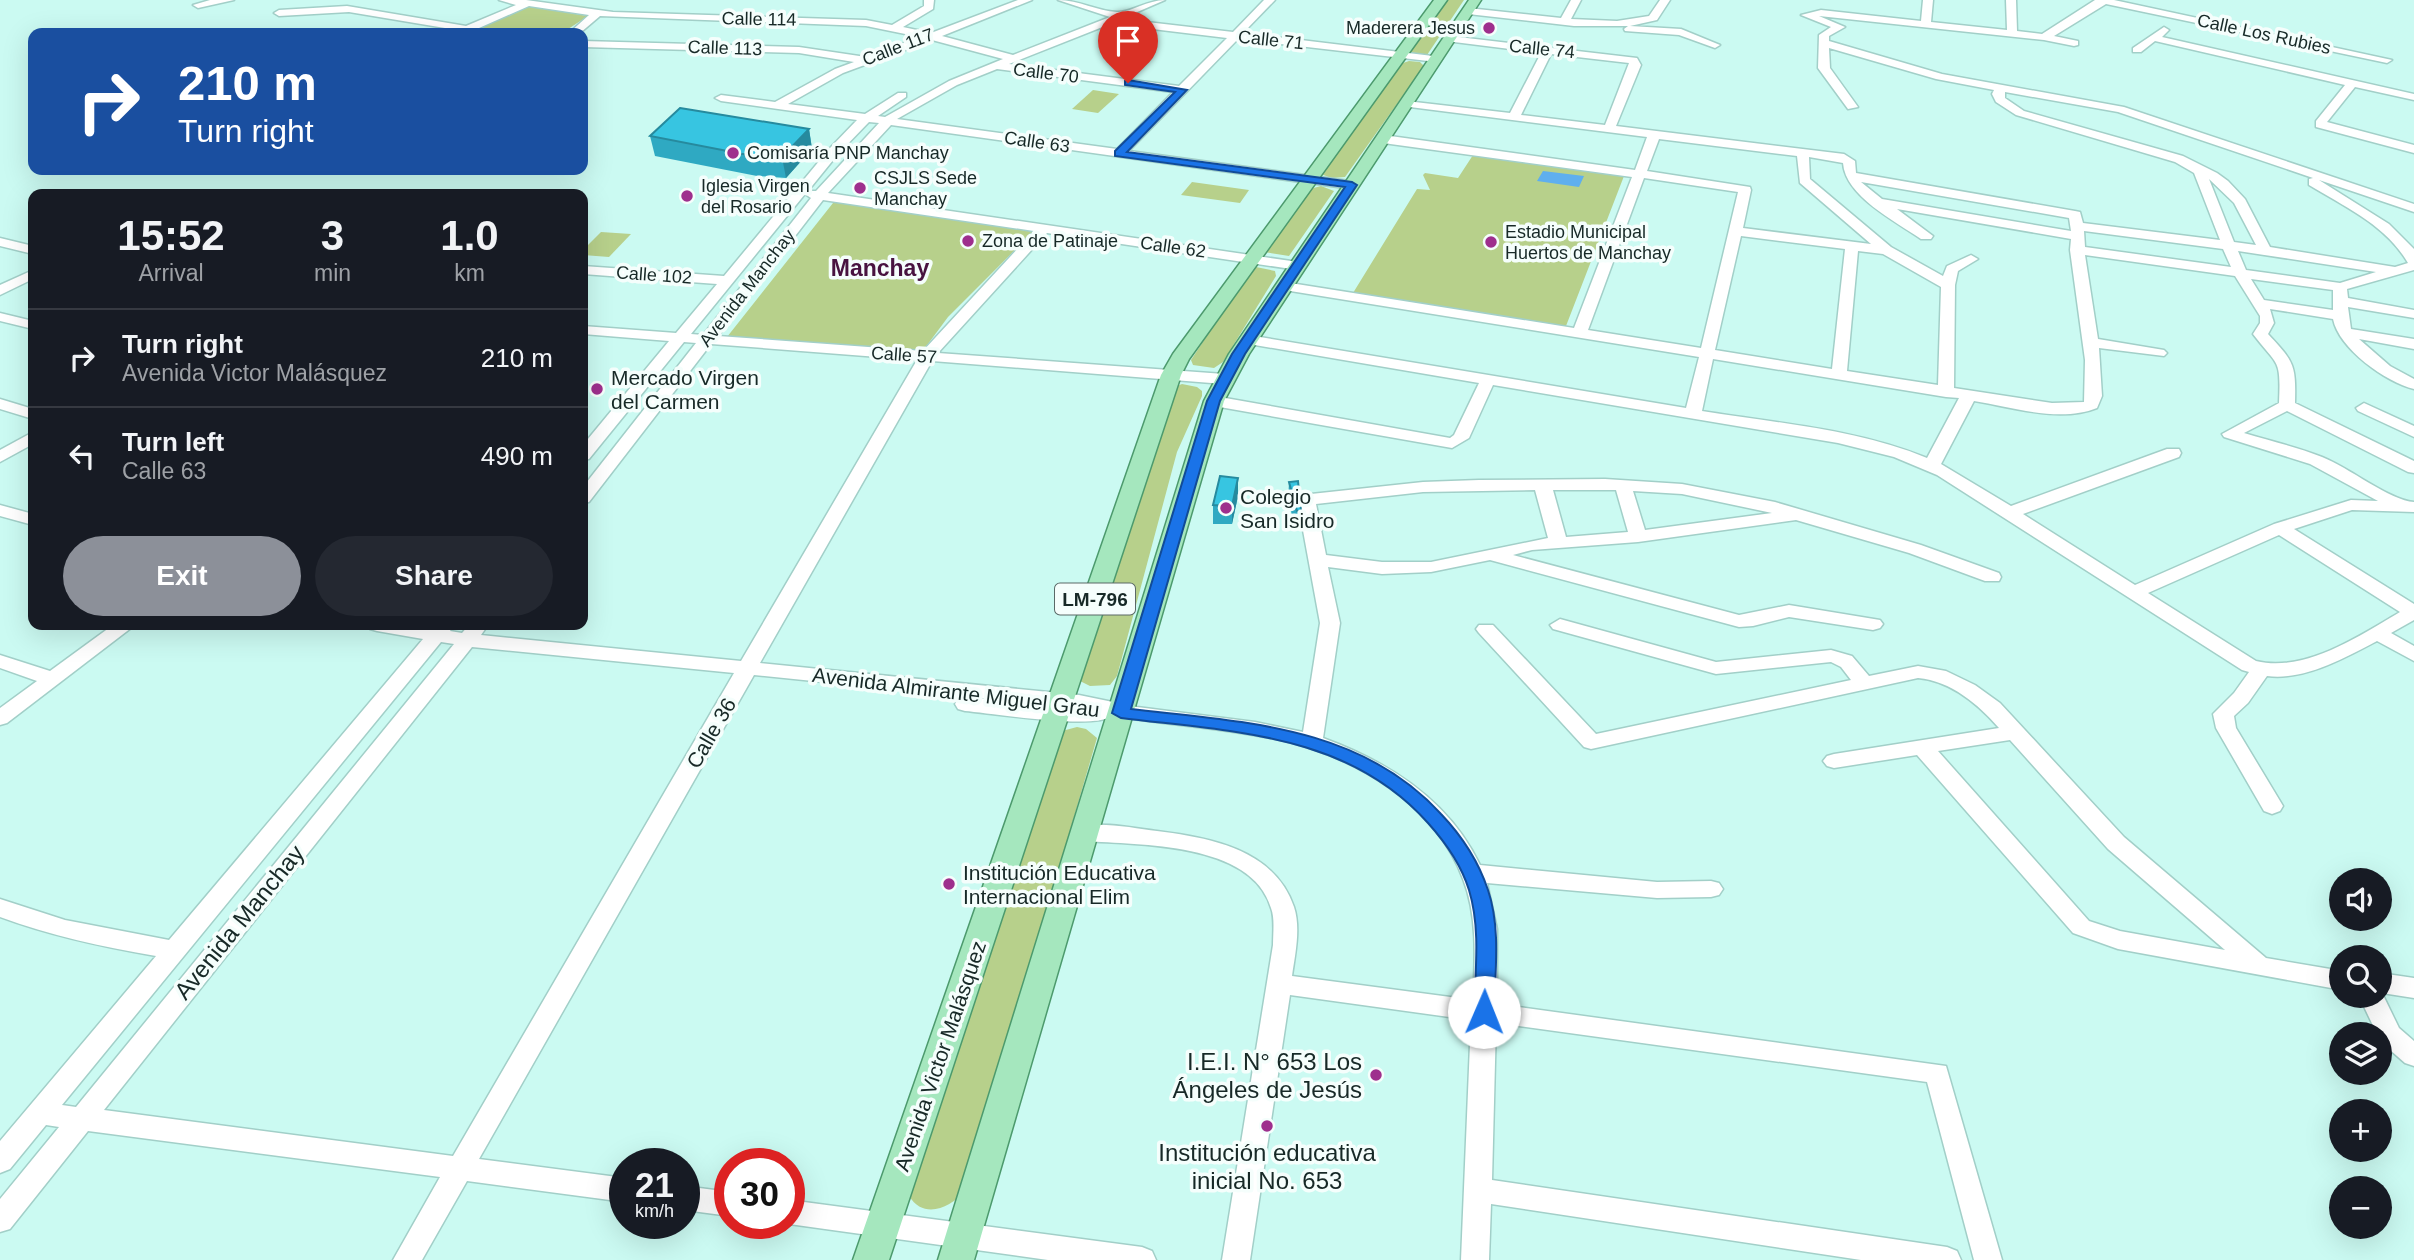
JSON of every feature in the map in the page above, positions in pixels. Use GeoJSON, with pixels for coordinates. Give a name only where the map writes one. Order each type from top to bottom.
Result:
{"type":"FeatureCollection","features":[{"type":"Feature","properties":{"kind":"main road","name":"Avenida Victor Malásquez"},"geometry":{"type":"LineString","coordinates":[[871,1260],[1171,375],[1180,358],[1251,259],[1441,0]]}},
{"type":"Feature","properties":{"kind":"main road","name":"LM-796"},"geometry":{"type":"LineString","coordinates":[[959,1248],[1214,401],[1248,340],[1472,5]]}},
{"type":"Feature","properties":{"kind":"street"},"geometry":{"type":"LineString","coordinates":[[198,5],[229,0]]}},
{"type":"Feature","properties":{"kind":"street"},"geometry":{"type":"LineString","coordinates":[[347,9],[369,0]]}},
{"type":"Feature","properties":{"kind":"street","name":"Calle 114"},"geometry":{"type":"LineString","coordinates":[[504,0],[596,14],[835,21],[895,28],[927,35],[994,60]]}},
{"type":"Feature","properties":{"kind":"street"},"geometry":{"type":"LineString","coordinates":[[895,28],[929,7],[929,0]]}},
{"type":"Feature","properties":{"kind":"street","name":"Calle 117"},"geometry":{"type":"LineString","coordinates":[[776,106],[812,83],[866,60],[927,35],[1027,0]]}},
{"type":"Feature","properties":{"kind":"street","name":"Calle 71"},"geometry":{"type":"LineString","coordinates":[[1063,0],[1110,16],[1235,36],[1401,55],[1443,49]]}},
{"type":"Feature","properties":{"kind":"street","name":"Avenida Manchay"},"geometry":{"type":"LineString","coordinates":[[588,492],[820,195],[886,122],[919,99],[994,60],[1011,58],[1110,16],[1137,0]]}},
{"type":"Feature","properties":{"kind":"street","name":"Avenida Manchay"},"geometry":{"type":"LineString","coordinates":[[588,449],[798,192],[849,134],[867,118],[912,90],[1160,0]]}},
{"type":"Feature","properties":{"kind":"street"},"geometry":{"type":"LineString","coordinates":[[1119,154],[1270,0]]}},
{"type":"Feature","properties":{"kind":"street"},"geometry":{"type":"LineString","coordinates":[[1565,22],[1576,0]]}},
{"type":"Feature","properties":{"kind":"street"},"geometry":{"type":"LineString","coordinates":[[1565,22],[1627,23],[1648,20],[1659,13],[1665,0]]}},
{"type":"Feature","properties":{"kind":"street"},"geometry":{"type":"LineString","coordinates":[[1926,24],[1928,0]]}},
{"type":"Feature","properties":{"kind":"street"},"geometry":{"type":"LineString","coordinates":[[2011,0],[2012,34]]}},
{"type":"Feature","properties":{"kind":"street"},"geometry":{"type":"LineString","coordinates":[[2044,37],[2102,0]]}},
{"type":"Feature","properties":{"kind":"street","name":"Calle Los Rubies"},"geometry":{"type":"LineString","coordinates":[[2102,0],[2386,60]]}},
{"type":"Feature","properties":{"kind":"street"},"geometry":{"type":"LineString","coordinates":[[469,28],[527,4]]}},
{"type":"Feature","properties":{"kind":"street"},"geometry":{"type":"LineString","coordinates":[[1472,5],[1565,22],[1681,32],[1715,45]]}},
{"type":"Feature","properties":{"kind":"street"},"geometry":{"type":"LineString","coordinates":[[279,13],[347,9],[461,28]]}},
{"type":"Feature","properties":{"kind":"street"},"geometry":{"type":"LineString","coordinates":[[1852,107],[1824,68],[1824,35],[1840,27],[1806,15],[1821,13],[2044,37],[2074,43]]}},
{"type":"Feature","properties":{"kind":"street"},"geometry":{"type":"LineString","coordinates":[[580,28],[596,14]]}},
{"type":"Feature","properties":{"kind":"street"},"geometry":{"type":"LineString","coordinates":[[2137,50],[2180,17]]}},
{"type":"Feature","properties":{"kind":"street"},"geometry":{"type":"LineString","coordinates":[[730,28],[738,18]]}},
{"type":"Feature","properties":{"kind":"street"},"geometry":{"type":"LineString","coordinates":[[715,47],[723,38]]}},
{"type":"Feature","properties":{"kind":"street"},"geometry":{"type":"LineString","coordinates":[[2154,38],[2414,97]]}},
{"type":"Feature","properties":{"kind":"street"},"geometry":{"type":"LineString","coordinates":[[1825,43],[1927,74],[2120,109],[2414,208]]}},
{"type":"Feature","properties":{"kind":"street","name":"Calle 113"},"geometry":{"type":"LineString","coordinates":[[588,44],[811,51],[866,60]]}},
{"type":"Feature","properties":{"kind":"street","name":"Calle 74"},"geometry":{"type":"LineString","coordinates":[[1443,49],[1548,50],[1633,61],[1636,65],[1609,130]]}},
{"type":"Feature","properties":{"kind":"street"},"geometry":{"type":"LineString","coordinates":[[1513,118],[1548,50]]}},
{"type":"Feature","properties":{"kind":"street","name":"Calle 70"},"geometry":{"type":"LineString","coordinates":[[994,60],[1182,90]]}},
{"type":"Feature","properties":{"kind":"street"},"geometry":{"type":"LineString","coordinates":[[2353,82],[2320,124],[2414,149]]}},
{"type":"Feature","properties":{"kind":"street"},"geometry":{"type":"LineString","coordinates":[[2000,89],[2000,100],[2020,113],[2179,159],[2199,171],[2217,177],[2236,192],[2265,250]]}},
{"type":"Feature","properties":{"kind":"street","name":"Calle 63"},"geometry":{"type":"LineString","coordinates":[[721,98],[1352,185]]}},
{"type":"Feature","properties":{"kind":"street"},"geometry":{"type":"LineString","coordinates":[[1406,104],[1848,159],[1850,176],[1874,201],[1926,236]]}},
{"type":"Feature","properties":{"kind":"street"},"geometry":{"type":"LineString","coordinates":[[1579,334],[1654,135]]}},
{"type":"Feature","properties":{"kind":"street"},"geometry":{"type":"LineString","coordinates":[[1382,139],[1744,189],[1746,193],[1693,414]]}},
{"type":"Feature","properties":{"kind":"street"},"geometry":{"type":"LineString","coordinates":[[2179,159],[2225,145]]}},
{"type":"Feature","properties":{"kind":"street"},"geometry":{"type":"LineString","coordinates":[[1803,153],[1804,180],[1885,250],[1948,285]]}},
{"type":"Feature","properties":{"kind":"street"},"geometry":{"type":"LineString","coordinates":[[2199,171],[2240,273],[2267,316],[2267,323],[2260,334],[2284,360],[2288,373],[2287,405]]}},
{"type":"Feature","properties":{"kind":"street"},"geometry":{"type":"LineString","coordinates":[[2306,173],[2307,178],[2374,220],[2401,242],[2414,264],[2399,272],[2357,280],[2341,301],[2341,324],[2350,340],[2397,378],[2414,384]]}},
{"type":"Feature","properties":{"kind":"street"},"geometry":{"type":"LineString","coordinates":[[1284,286],[1946,392],[2061,408],[2087,407],[2093,401],[2088,309],[2076,216],[2072,213],[1850,176]]}},
{"type":"Feature","properties":{"kind":"street","name":"Calle 62"},"geometry":{"type":"LineString","coordinates":[[798,192],[1298,266]]}},
{"type":"Feature","properties":{"kind":"street"},"geometry":{"type":"LineString","coordinates":[[1874,201],[2077,237],[2240,273],[2341,301],[2414,314]]}},
{"type":"Feature","properties":{"kind":"street","name":"Calle 36"},"geometry":{"type":"LineString","coordinates":[[408,1260],[927,356],[1044,228]]}},
{"type":"Feature","properties":{"kind":"street"},"geometry":{"type":"LineString","coordinates":[[1736,231],[1885,250]]}},
{"type":"Feature","properties":{"kind":"street"},"geometry":{"type":"LineString","coordinates":[[2077,237],[2230,245],[2399,272]]}},
{"type":"Feature","properties":{"kind":"street"},"geometry":{"type":"LineString","coordinates":[[0,242],[28,249]]}},
{"type":"Feature","properties":{"kind":"street"},"geometry":{"type":"LineString","coordinates":[[1839,374],[1852,246]]}},
{"type":"Feature","properties":{"kind":"street"},"geometry":{"type":"LineString","coordinates":[[1931,276],[1971,259]]}},
{"type":"Feature","properties":{"kind":"street"},"geometry":{"type":"LineString","coordinates":[[1946,392],[1948,285],[1952,269]]}},
{"type":"Feature","properties":{"kind":"street","name":"Calle 102"},"geometry":{"type":"LineString","coordinates":[[588,270],[726,280]]}},
{"type":"Feature","properties":{"kind":"street"},"geometry":{"type":"LineString","coordinates":[[0,291],[28,277]]}},
{"type":"Feature","properties":{"kind":"street"},"geometry":{"type":"LineString","coordinates":[[2258,303],[2341,301]]}},
{"type":"Feature","properties":{"kind":"street"},"geometry":{"type":"LineString","coordinates":[[0,317],[28,324]]}},
{"type":"Feature","properties":{"kind":"street","name":"Calle 57"},"geometry":{"type":"LineString","coordinates":[[588,330],[1224,379]]}},
{"type":"Feature","properties":{"kind":"street"},"geometry":{"type":"LineString","coordinates":[[2345,332],[2414,344]]}},
{"type":"Feature","properties":{"kind":"street"},"geometry":{"type":"LineString","coordinates":[[1248,340],[1874,446],[1931,466],[2009,513],[2208,643],[2249,666],[2277,671],[2306,664],[2378,633],[2410,614],[2411,611],[2280,528]]}},
{"type":"Feature","properties":{"kind":"street"},"geometry":{"type":"LineString","coordinates":[[2091,342],[2159,352]]}},
{"type":"Feature","properties":{"kind":"street"},"geometry":{"type":"LineString","coordinates":[[1214,401],[1452,443],[1461,438],[1488,380]]}},
{"type":"Feature","properties":{"kind":"street"},"geometry":{"type":"LineString","coordinates":[[1931,466],[1969,395]]}},
{"type":"Feature","properties":{"kind":"street"},"geometry":{"type":"LineString","coordinates":[[0,404],[28,412]]}},
{"type":"Feature","properties":{"kind":"street"},"geometry":{"type":"LineString","coordinates":[[2287,405],[2414,468]]}},
{"type":"Feature","properties":{"kind":"street"},"geometry":{"type":"LineString","coordinates":[[2287,405],[2230,434],[2316,460],[2406,506]]}},
{"type":"Feature","properties":{"kind":"street"},"geometry":{"type":"LineString","coordinates":[[2364,408],[2414,432]]}},
{"type":"Feature","properties":{"kind":"street"},"geometry":{"type":"LineString","coordinates":[[0,457],[28,440]]}},
{"type":"Feature","properties":{"kind":"street"},"geometry":{"type":"LineString","coordinates":[[2009,513],[2173,453]]}},
{"type":"Feature","properties":{"kind":"street"},"geometry":{"type":"LineString","coordinates":[[1623,485],[1638,537]]}},
{"type":"Feature","properties":{"kind":"street"},"geometry":{"type":"LineString","coordinates":[[1312,742],[1330,623],[1307,503],[1311,499],[1423,487],[1623,485],[1701,492],[1796,514],[1915,549],[1992,577]]}},
{"type":"Feature","properties":{"kind":"street"},"geometry":{"type":"LineString","coordinates":[[1543,486],[1558,542]]}},
{"type":"Feature","properties":{"kind":"street"},"geometry":{"type":"LineString","coordinates":[[2133,593],[2280,528],[2351,505],[2406,506]]}},
{"type":"Feature","properties":{"kind":"street"},"geometry":{"type":"LineString","coordinates":[[2,512],[28,519]]}},
{"type":"Feature","properties":{"kind":"street"},"geometry":{"type":"LineString","coordinates":[[1320,560],[1409,569],[1452,564],[1489,554],[1558,542],[1638,537],[1772,520],[1796,514]]}},
{"type":"Feature","properties":{"kind":"street"},"geometry":{"type":"LineString","coordinates":[[1489,554],[1739,621],[1756,621],[1775,612],[1789,611],[1873,624]]}},
{"type":"Feature","properties":{"kind":"street"},"geometry":{"type":"LineString","coordinates":[[1560,625],[1723,669],[1833,656],[1848,662],[1863,683]]}},
{"type":"Feature","properties":{"kind":"street"},"geometry":{"type":"LineString","coordinates":[[1486,629],[1591,742],[1918,672],[1941,677],[1976,694],[2016,732],[2116,843],[2258,965]]}},
{"type":"Feature","properties":{"kind":"street"},"geometry":{"type":"LineString","coordinates":[[0,718],[118,630]]}},
{"type":"Feature","properties":{"kind":"street","name":"Avenida Manchay"},"geometry":{"type":"LineString","coordinates":[[0,1161],[440,630]]}},
{"type":"Feature","properties":{"kind":"street","name":"Avenida Almirante Miguel Grau"},"geometry":{"type":"LineString","coordinates":[[440,630],[467,638],[745,675],[1254,729],[1312,742],[1365,763],[1413,794],[1448,831],[1473,873],[1483,909],[1484,1012],[1475,1260]]}},
{"type":"Feature","properties":{"kind":"street"},"geometry":{"type":"LineString","coordinates":[[2378,633],[2414,655]]}},
{"type":"Feature","properties":{"kind":"street","name":"Avenida Manchay"},"geometry":{"type":"LineString","coordinates":[[0,1220],[467,638]]}},
{"type":"Feature","properties":{"kind":"street"},"geometry":{"type":"LineString","coordinates":[[0,661],[52,679]]}},
{"type":"Feature","properties":{"kind":"street"},"geometry":{"type":"LineString","coordinates":[[2262,668],[2241,698],[2223,714],[2226,728],[2272,806]]}},
{"type":"Feature","properties":{"kind":"street"},"geometry":{"type":"LineString","coordinates":[[1834,761],[1924,749],[2016,732]]}},
{"type":"Feature","properties":{"kind":"street"},"geometry":{"type":"LineString","coordinates":[[1924,749],[2081,927],[2118,940],[2329,979]]}},
{"type":"Feature","properties":{"kind":"street"},"geometry":{"type":"LineString","coordinates":[[1085,833],[1206,847],[1241,858],[1258,869],[1279,894],[1286,920],[1279,984],[1236,1260]]}},
{"type":"Feature","properties":{"kind":"street"},"geometry":{"type":"LineString","coordinates":[[1473,873],[1657,890],[1711,889]]}},
{"type":"Feature","properties":{"kind":"street"},"geometry":{"type":"LineString","coordinates":[[0,908],[35,922],[83,935],[175,950]]}},
{"type":"Feature","properties":{"kind":"street"},"geometry":{"type":"LineString","coordinates":[[1279,984],[1937,1073],[1987,1260]]}},
{"type":"Feature","properties":{"kind":"street"},"geometry":{"type":"LineString","coordinates":[[2392,985],[2414,988]]}},
{"type":"Feature","properties":{"kind":"street"},"geometry":{"type":"LineString","coordinates":[[2377,1008],[2390,1035],[2414,1056]]}},
{"type":"Feature","properties":{"kind":"street"},"geometry":{"type":"LineString","coordinates":[[39,1113],[609,1188]]}},
{"type":"Feature","properties":{"kind":"street"},"geometry":{"type":"LineString","coordinates":[[1478,1190],[1947,1260]]}},
{"type":"Feature","properties":{"kind":"street"},"geometry":{"type":"LineString","coordinates":[[805,1214],[883,1224],[959,1248],[1142,1260]]}},
{"type":"Feature","properties":{"kind":"green space"},"geometry":{"type":"Polygon","coordinates":[[[1446,0],[1464,0],[1427,55],[1409,53],[1446,0]]]}},
{"type":"Feature","properties":{"kind":"green space"},"geometry":{"type":"Polygon","coordinates":[[[527,6],[588,16],[570,28],[473,28],[527,6]]]}},
{"type":"Feature","properties":{"kind":"green space"},"geometry":{"type":"Polygon","coordinates":[[[1420,62],[1424,66],[1345,177],[1331,178],[1321,174],[1403,63],[1420,62]]]}},
{"type":"Feature","properties":{"kind":"green space"},"geometry":{"type":"Polygon","coordinates":[[[1093,90],[1119,94],[1098,113],[1072,109],[1093,90]]]}},
{"type":"Feature","properties":{"kind":"green space","name":"Estadio Municipal Huertos de Manchay"},"geometry":{"type":"Polygon","coordinates":[[[1473,155],[1624,176],[1566,326],[1353,293],[1417,189],[1430,190],[1423,175],[1425,173],[1458,178],[1473,155]]]}},
{"type":"Feature","properties":{"kind":"green space"},"geometry":{"type":"Polygon","coordinates":[[[1192,182],[1249,190],[1240,203],[1181,195],[1192,182]]]}},
{"type":"Feature","properties":{"kind":"green space"},"geometry":{"type":"Polygon","coordinates":[[[1321,186],[1334,191],[1289,256],[1264,252],[1310,189],[1321,186]]]}},
{"type":"Feature","properties":{"kind":"green space"},"geometry":{"type":"Polygon","coordinates":[[[833,203],[1034,231],[948,317],[922,352],[727,337],[833,203]]]}},
{"type":"Feature","properties":{"kind":"green space"},"geometry":{"type":"Polygon","coordinates":[[[601,232],[631,234],[609,257],[588,255],[588,245],[601,232]]]}},
{"type":"Feature","properties":{"kind":"green space"},"geometry":{"type":"Polygon","coordinates":[[[1256,267],[1275,271],[1276,276],[1223,362],[1214,368],[1193,365],[1191,360],[1250,270],[1256,267]]]}},
{"type":"Feature","properties":{"kind":"green space"},"geometry":{"type":"Polygon","coordinates":[[[1182,384],[1197,387],[1202,391],[1202,396],[1177,452],[1117,676],[1110,685],[1090,686],[1078,680],[1177,386],[1182,384]]]}},
{"type":"Feature","properties":{"kind":"green space"},"geometry":{"type":"Polygon","coordinates":[[[1077,727],[1086,729],[1097,738],[965,1191],[945,1206],[937,1209],[922,1208],[909,1196],[1062,731],[1077,727]]]}},
{"type":"Feature","properties":{"kind":"water"},"geometry":{"type":"Polygon","coordinates":[[[1543,171],[1584,176],[1579,187],[1537,181],[1543,171]]]}},
{"type":"Feature","properties":{"kind":"building"},"geometry":{"type":"Polygon","coordinates":[[[680,108],[809,129],[782,157],[753,156],[650,136],[680,108]]]}},
{"type":"Feature","properties":{"kind":"building"},"geometry":{"type":"Polygon","coordinates":[[[1220,476],[1238,478],[1232,506],[1213,505],[1220,476]]]}},
{"type":"Feature","properties":{"kind":"building"},"geometry":{"type":"Polygon","coordinates":[[[1298,481],[1301,511],[1297,511],[1289,482],[1298,481]]]}},
{"type":"Feature","properties":{"kind":"place","name":"Maderera Jesus"},"geometry":{"type":"Point","coordinates":[1489,28]}},
{"type":"Feature","properties":{"kind":"place","name":"Comisaría PNP Manchay"},"geometry":{"type":"Point","coordinates":[733,153]}},
{"type":"Feature","properties":{"kind":"place","name":"CSJLS Sede Manchay"},"geometry":{"type":"Point","coordinates":[860,188]}},
{"type":"Feature","properties":{"kind":"place","name":"Iglesia Virgen del Rosario"},"geometry":{"type":"Point","coordinates":[687,196]}},
{"type":"Feature","properties":{"kind":"place","name":"Zona de Patinaje"},"geometry":{"type":"Point","coordinates":[968,241]}},
{"type":"Feature","properties":{"kind":"place","name":"Estadio Municipal Huertos de Manchay"},"geometry":{"type":"Point","coordinates":[1491,242]}},
{"type":"Feature","properties":{"kind":"place","name":"Mercado Virgen del Carmen"},"geometry":{"type":"Point","coordinates":[597,389]}},
{"type":"Feature","properties":{"kind":"place","name":"Colegio San Isidro"},"geometry":{"type":"Point","coordinates":[1226,508]}},
{"type":"Feature","properties":{"kind":"place","name":"Institución Educativa Internacional Elim"},"geometry":{"type":"Point","coordinates":[949,884]}},
{"type":"Feature","properties":{"kind":"place","name":"I.E.I. N° 653 Los Ángeles de Jesús"},"geometry":{"type":"Point","coordinates":[1376,1075]}},
{"type":"Feature","properties":{"kind":"place","name":"Institución educativa inicial No. 653"},"geometry":{"type":"Point","coordinates":[1267,1126]}},
{"type":"Feature","properties":{"kind":"district","name":"Manchay"},"geometry":{"type":"Point","coordinates":[880,268]}},
{"type":"Feature","properties":{"kind":"route"},"geometry":{"type":"LineString","coordinates":[[1128,83],[1182,90],[1119,154],[1352,185],[1239,354],[1214,401],[1121,713],[1274,732],[1312,742],[1365,763],[1413,794],[1437,818],[1457,844],[1466,858],[1479,891],[1485,930],[1484,1012]]}}]}
